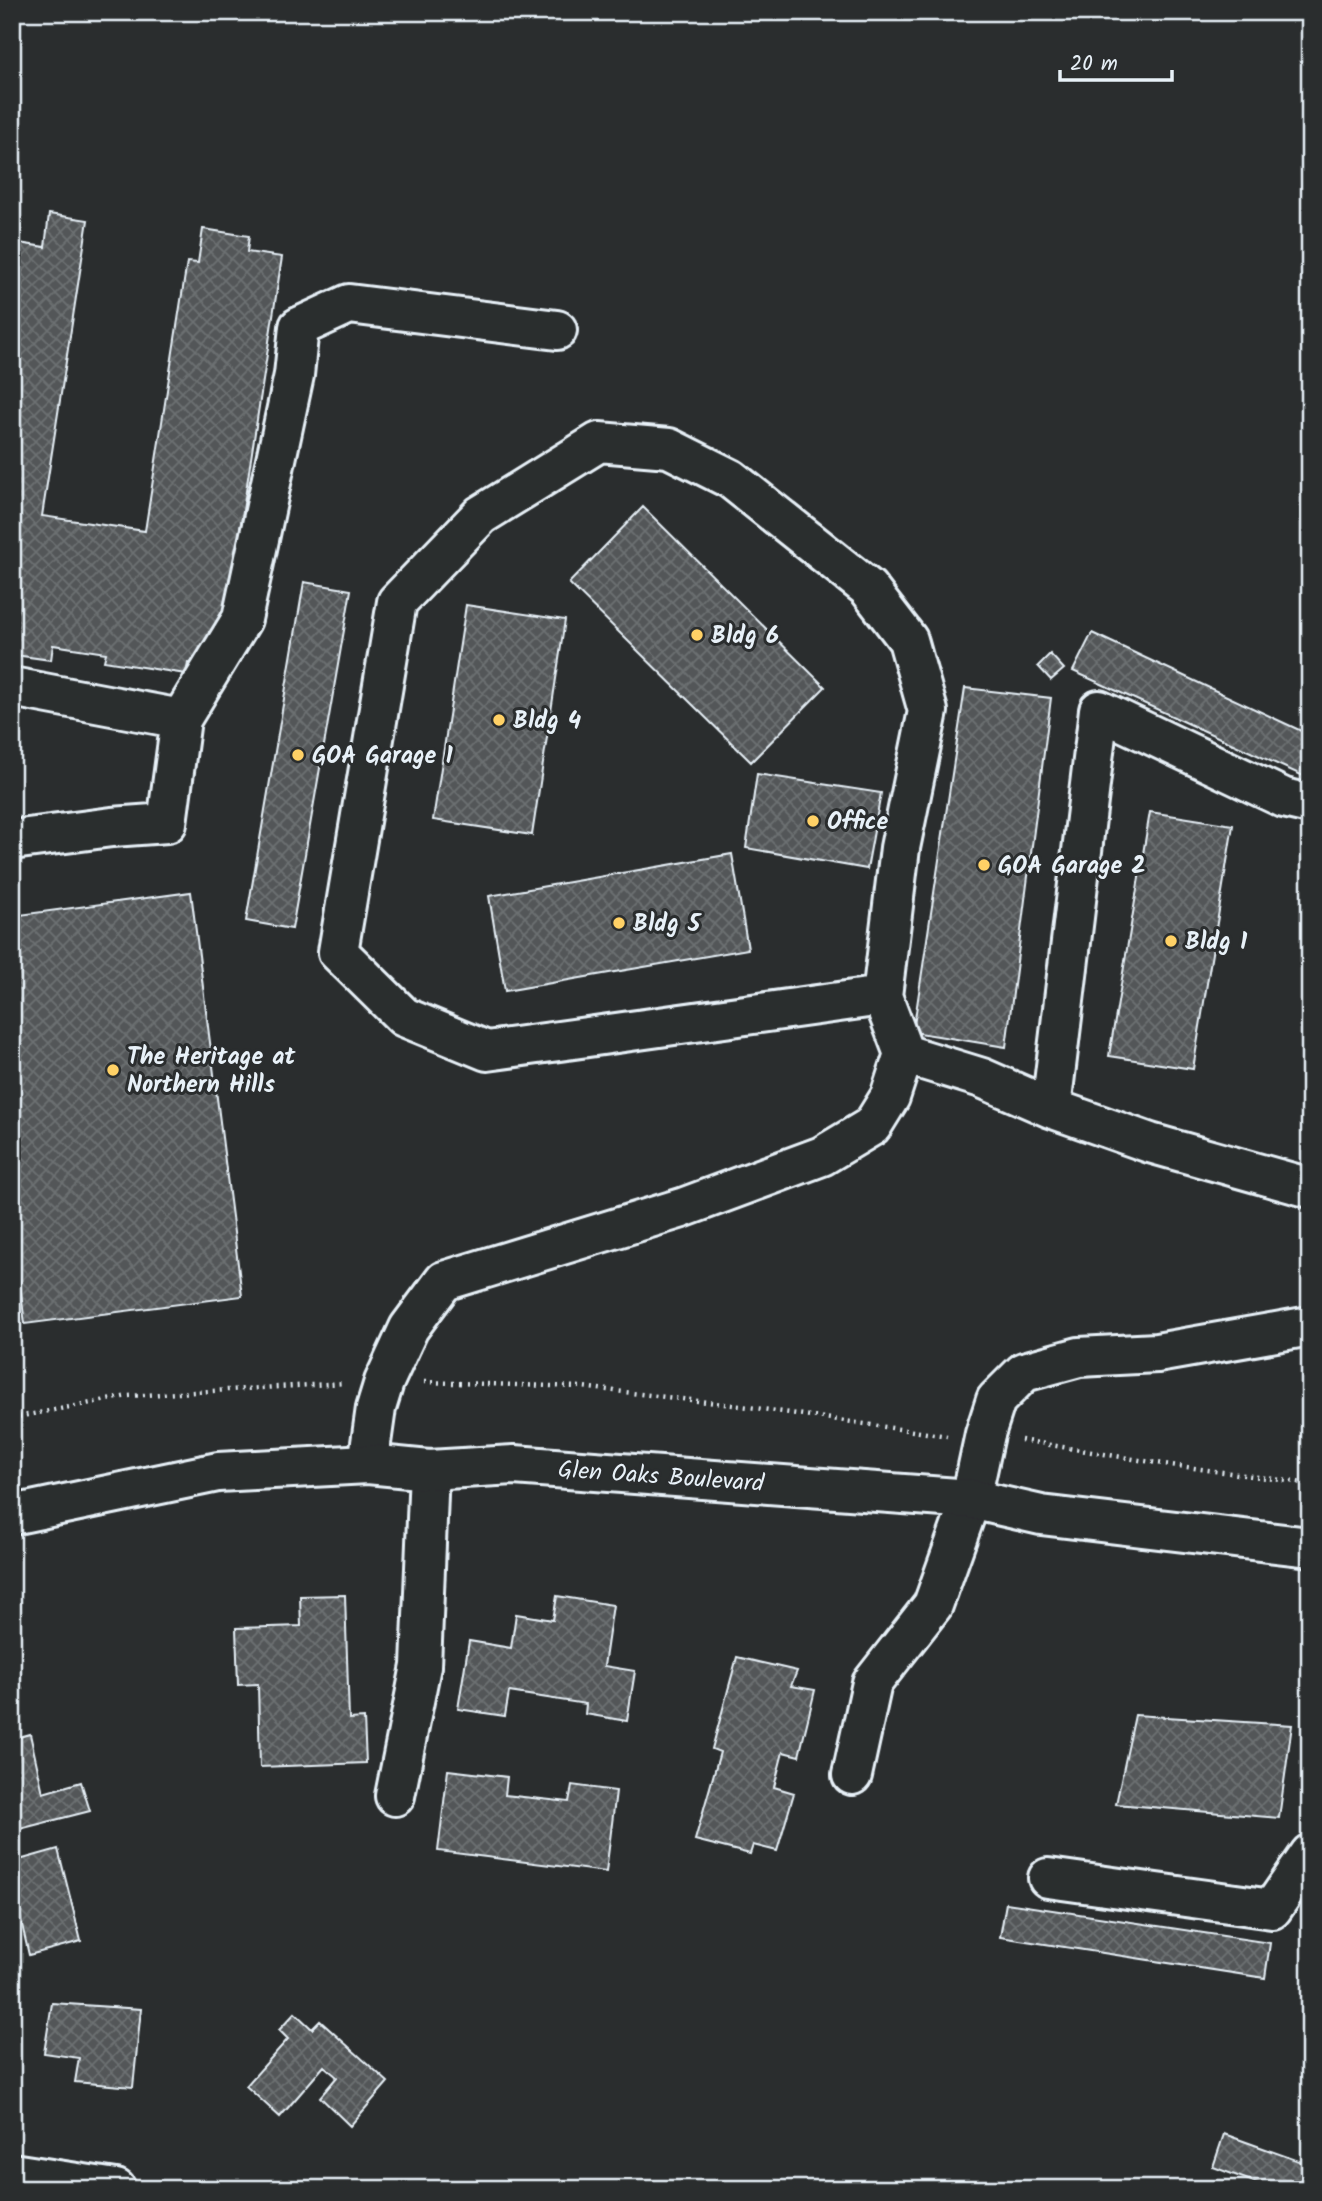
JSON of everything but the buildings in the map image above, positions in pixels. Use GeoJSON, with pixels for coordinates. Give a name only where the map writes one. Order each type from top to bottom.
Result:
{"type":"FeatureCollection","features":[{"type":"Feature","properties":{"kind":"main road"},"geometry":{"type":"LineString","coordinates":[[12,840],[167,823],[181,719],[243,619],[294,375],[299,327],[349,304],[557,330]]}},
{"type":"Feature","properties":{"kind":"main road"},"geometry":{"type":"LineString","coordinates":[[368,1464],[376,1408],[384,1382],[409,1328],[444,1281],[682,1208],[822,1156],[872,1126],[890,1097],[904,1054],[882,996],[900,848],[928,711],[908,640],[868,588],[732,479],[669,447],[599,442],[481,515],[397,602],[338,952],[404,1017],[487,1051],[882,996]]}},
{"type":"Feature","properties":{"kind":"main road"},"geometry":{"type":"LineString","coordinates":[[12,688],[181,719]]}},
{"type":"Feature","properties":{"kind":"main road"},"geometry":{"type":"LineString","coordinates":[[1051,1108],[1099,710],[1284,798],[1310,804]]}},
{"type":"Feature","properties":{"kind":"main road"},"geometry":{"type":"LineString","coordinates":[[904,1054],[982,1078],[1051,1108],[1150,1143],[1310,1188]]}},
{"type":"Feature","properties":{"kind":"main road"},"geometry":{"type":"LineString","coordinates":[[852,1775],[872,1683],[933,1605],[971,1499],[985,1434],[996,1400],[1024,1372],[1079,1357],[1157,1353],[1310,1326]]}},
{"type":"Feature","properties":{"kind":"main road","name":"Glen Oaks Boulevard"},"geometry":{"type":"LineString","coordinates":[[12,1515],[218,1472],[368,1464],[429,1470],[514,1465],[971,1499],[1041,1515],[1310,1547]]}},
{"type":"Feature","properties":{"kind":"main road"},"geometry":{"type":"LineString","coordinates":[[395,1796],[421,1666],[429,1470]]}},
{"type":"Feature","properties":{"kind":"main road"},"geometry":{"type":"LineString","coordinates":[[1048,1878],[1272,1909],[1310,1854]]}},
{"type":"Feature","properties":{"kind":"main road"},"geometry":{"type":"LineString","coordinates":[[12,2173],[116,2189]]}},
{"type":"Feature","properties":{"kind":"path"},"geometry":{"type":"LineString","coordinates":[[12,1418],[128,1396],[384,1382],[582,1387],[749,1407],[965,1439],[985,1434],[1157,1463],[1310,1484]]}},
{"type":"Feature","properties":{"kind":"place","name":"Bldg 6"},"geometry":{"type":"Point","coordinates":[697,635]}},
{"type":"Feature","properties":{"kind":"place","name":"Bldg 4"},"geometry":{"type":"Point","coordinates":[499,720]}},
{"type":"Feature","properties":{"kind":"place","name":"GOA Garage 1"},"geometry":{"type":"Point","coordinates":[298,755]}},
{"type":"Feature","properties":{"kind":"place","name":"Office"},"geometry":{"type":"Point","coordinates":[813,821]}},
{"type":"Feature","properties":{"kind":"place","name":"GOA Garage 2"},"geometry":{"type":"Point","coordinates":[984,865]}},
{"type":"Feature","properties":{"kind":"place","name":"Bldg 5"},"geometry":{"type":"Point","coordinates":[619,923]}},
{"type":"Feature","properties":{"kind":"place","name":"Bldg 1"},"geometry":{"type":"Point","coordinates":[1171,941]}},
{"type":"Feature","properties":{"kind":"place","name":"The Heritage at Northern Hills"},"geometry":{"type":"Point","coordinates":[113,1070]}}]}
